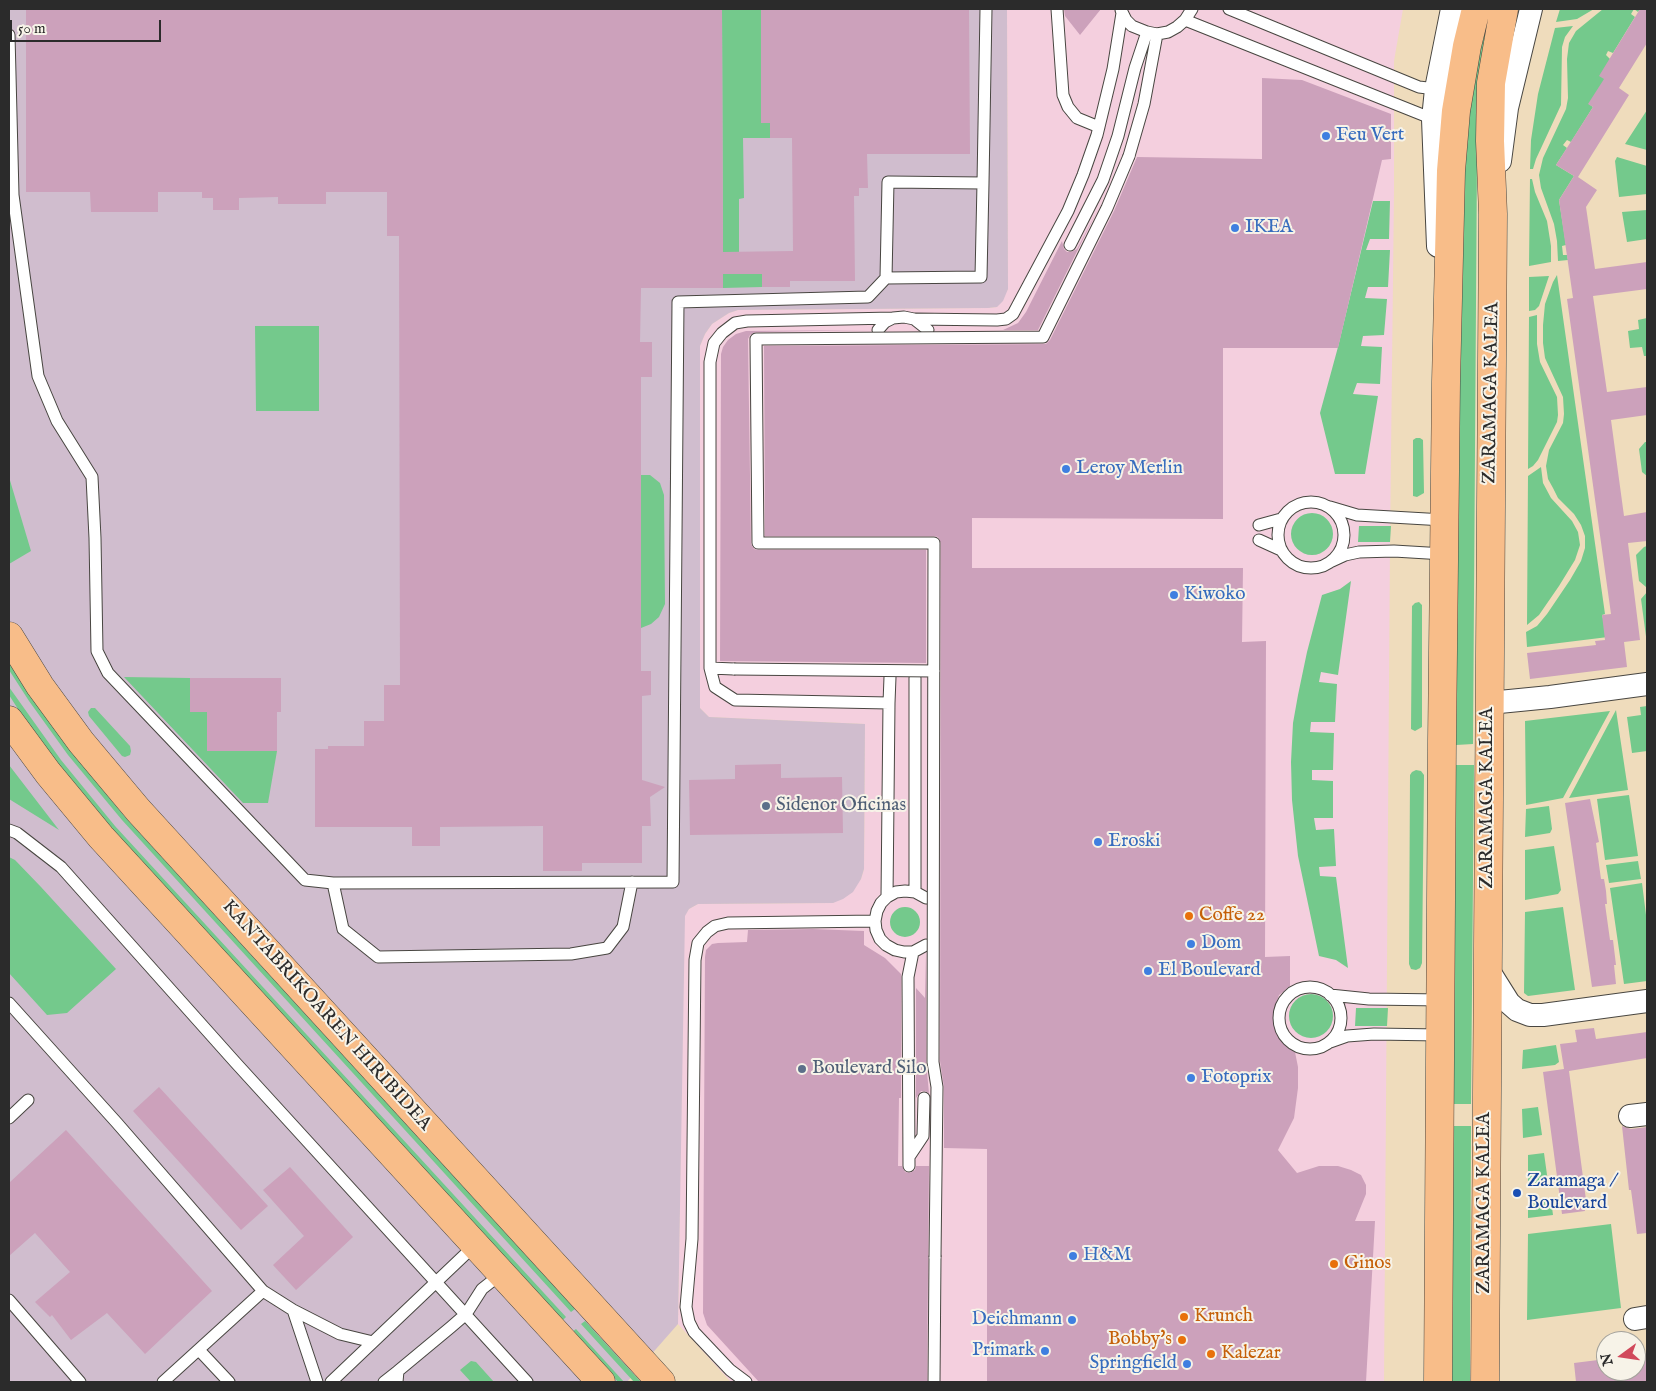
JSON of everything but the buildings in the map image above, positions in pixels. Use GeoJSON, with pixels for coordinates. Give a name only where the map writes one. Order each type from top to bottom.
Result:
{"type":"FeatureCollection","features":[{"type":"Feature","properties":{"kind":"main road"},"geometry":{"type":"LineString","coordinates":[[1438,1382],[1444,520],[1451,171],[1456,111],[1467,46],[1476,9]]}},
{"type":"Feature","properties":{"kind":"main road","name":"ZARAMAGA KALEA"},"geometry":{"type":"LineString","coordinates":[[1485,1382],[1493,214],[1490,141],[1491,83],[1504,9]]}},
{"type":"Feature","properties":{"kind":"main road","name":"KANTABRIKOAREN HIRIBIDEA"},"geometry":{"type":"LineString","coordinates":[[9,636],[40,686],[81,742],[138,810],[660,1382]]}},
{"type":"Feature","properties":{"kind":"main road"},"geometry":{"type":"LineString","coordinates":[[9,720],[48,773],[101,837],[474,1246],[601,1382]]}},
{"type":"Feature","properties":{"kind":"street"},"geometry":{"type":"LineString","coordinates":[[1446,382],[1435,198],[1433,119],[1436,89],[1452,9]]}},
{"type":"Feature","properties":{"kind":"street","name":"ZARAMAGA KALEA"},"geometry":{"type":"LineString","coordinates":[[1493,214],[1507,108],[1531,9]]}},
{"type":"Feature","properties":{"kind":"street"},"geometry":{"type":"LineString","coordinates":[[1489,703],[1550,698],[1647,684]]}},
{"type":"Feature","properties":{"kind":"street"},"geometry":{"type":"LineString","coordinates":[[1487,968],[1509,1003],[1517,1010],[1530,1015],[1543,1015],[1647,1001]]}},
{"type":"Feature","properties":{"kind":"lane"},"geometry":{"type":"LineString","coordinates":[[886,278],[981,277],[986,9]]}},
{"type":"Feature","properties":{"kind":"lane"},"geometry":{"type":"LineString","coordinates":[[1058,9],[1063,95],[1068,107],[1078,118],[1099,127]]}},
{"type":"Feature","properties":{"kind":"lane"},"geometry":{"type":"LineString","coordinates":[[1121,11],[1132,26],[1152,33],[1168,32],[1185,20],[1192,9]]}},
{"type":"Feature","properties":{"kind":"lane"},"geometry":{"type":"LineString","coordinates":[[1229,9],[1419,87],[1436,89]]}},
{"type":"Feature","properties":{"kind":"lane"},"geometry":{"type":"LineString","coordinates":[[889,704],[735,700],[715,687],[710,668],[710,362],[714,343],[722,332],[735,323],[747,321],[904,317],[914,319],[997,320],[1006,319],[1013,314],[1068,211],[1083,175],[1099,127],[1113,69],[1121,11]]}},
{"type":"Feature","properties":{"kind":"lane"},"geometry":{"type":"LineString","coordinates":[[1185,20],[1433,119]]}},
{"type":"Feature","properties":{"kind":"lane"},"geometry":{"type":"LineString","coordinates":[[934,1382],[937,1087],[933,1062],[934,543],[758,542],[756,339],[1043,337],[1107,208],[1129,156],[1144,104],[1152,33]]}},
{"type":"Feature","properties":{"kind":"lane"},"geometry":{"type":"LineString","coordinates":[[1070,245],[1103,180],[1118,136],[1135,68],[1152,33]]}},
{"type":"Feature","properties":{"kind":"lane"},"geometry":{"type":"LineString","coordinates":[[9,35],[13,195],[38,376],[57,421],[92,478],[97,651],[108,673],[305,880],[333,883],[673,882],[678,302],[868,297],[886,278],[888,182],[983,183]]}},
{"type":"Feature","properties":{"kind":"lane"},"geometry":{"type":"LineString","coordinates":[[878,330],[885,322],[894,318]]}},
{"type":"Feature","properties":{"kind":"lane"},"geometry":{"type":"LineString","coordinates":[[914,319],[928,330]]}},
{"type":"Feature","properties":{"kind":"lane"},"geometry":{"type":"LineString","coordinates":[[1444,520],[1357,515],[1320,502],[1302,502],[1294,506],[1281,519],[1278,529],[1278,540],[1281,550],[1294,564],[1303,567],[1322,566],[1345,555],[1358,552],[1394,551],[1444,554]]}},
{"type":"Feature","properties":{"kind":"lane"},"geometry":{"type":"LineString","coordinates":[[1328,506],[1339,518],[1344,533],[1343,544],[1331,562]]}},
{"type":"Feature","properties":{"kind":"lane"},"geometry":{"type":"LineString","coordinates":[[1259,525],[1281,519]]}},
{"type":"Feature","properties":{"kind":"lane"},"geometry":{"type":"LineString","coordinates":[[1259,540],[1281,550]]}},
{"type":"Feature","properties":{"kind":"lane"},"geometry":{"type":"LineString","coordinates":[[710,668],[934,671]]}},
{"type":"Feature","properties":{"kind":"lane"},"geometry":{"type":"LineString","coordinates":[[888,897],[890,677]]}},
{"type":"Feature","properties":{"kind":"lane"},"geometry":{"type":"LineString","coordinates":[[915,678],[915,892]]}},
{"type":"Feature","properties":{"kind":"lane"},"geometry":{"type":"LineString","coordinates":[[9,830],[17,833],[61,867],[235,1062],[527,1382]]}},
{"type":"Feature","properties":{"kind":"lane"},"geometry":{"type":"LineString","coordinates":[[333,883],[343,929],[378,957],[570,954],[607,948],[623,927],[632,882]]}},
{"type":"Feature","properties":{"kind":"lane"},"geometry":{"type":"LineString","coordinates":[[926,898],[915,892],[896,892],[881,903],[875,921],[880,939],[886,946],[894,950],[913,952],[926,945]]}},
{"type":"Feature","properties":{"kind":"lane"},"geometry":{"type":"LineString","coordinates":[[746,1382],[730,1370],[694,1332],[689,1322],[686,1307],[692,1239],[695,960],[698,943],[715,926],[728,922],[875,921]]}},
{"type":"Feature","properties":{"kind":"lane"},"geometry":{"type":"LineString","coordinates":[[913,952],[908,977],[909,1162],[923,1136],[924,1098]]}},
{"type":"Feature","properties":{"kind":"lane"},"geometry":{"type":"LineString","coordinates":[[1441,1035],[1374,1034],[1347,1036],[1322,1047],[1312,1049],[1302,1048],[1289,1040],[1277,1025],[1280,1003],[1304,988],[1318,989],[1330,995],[1368,999],[1442,1000]]}},
{"type":"Feature","properties":{"kind":"lane"},"geometry":{"type":"LineString","coordinates":[[1330,995],[1339,1007],[1341,1022],[1336,1036],[1330,1042]]}},
{"type":"Feature","properties":{"kind":"lane"},"geometry":{"type":"LineString","coordinates":[[9,1002],[264,1292],[293,1310],[340,1334],[373,1342]]}},
{"type":"Feature","properties":{"kind":"lane"},"geometry":{"type":"LineString","coordinates":[[9,1118],[28,1100]]}},
{"type":"Feature","properties":{"kind":"lane"},"geometry":{"type":"LineString","coordinates":[[331,1382],[474,1246]]}},
{"type":"Feature","properties":{"kind":"lane"},"geometry":{"type":"LineString","coordinates":[[384,1382],[397,1376],[466,1314],[482,1289],[501,1274]]}},
{"type":"Feature","properties":{"kind":"lane"},"geometry":{"type":"LineString","coordinates":[[163,1382],[264,1292]]}},
{"type":"Feature","properties":{"kind":"lane"},"geometry":{"type":"LineString","coordinates":[[9,1300],[80,1382]]}},
{"type":"Feature","properties":{"kind":"lane"},"geometry":{"type":"LineString","coordinates":[[293,1310],[317,1382]]}},
{"type":"Feature","properties":{"kind":"lane"},"geometry":{"type":"LineString","coordinates":[[199,1350],[229,1382]]}},
{"type":"Feature","properties":{"kind":"shaded area"},"geometry":{"type":"Polygon","coordinates":[[[9,9],[1007,9],[1008,289],[1003,301],[997,307],[988,308],[738,310],[729,313],[712,324],[700,346],[700,708],[709,717],[865,724],[864,869],[861,879],[853,892],[833,903],[698,904],[689,909],[685,916],[678,1324],[627,1382],[9,1382],[9,9]]]}},
{"type":"Feature","properties":{"kind":"shaded area"},"geometry":{"type":"Polygon","coordinates":[[[1007,9],[1403,9],[1394,61],[1384,1382],[731,1382],[678,1324],[684,916],[689,909],[698,904],[833,903],[861,879],[864,869],[865,724],[709,717],[700,708],[700,346],[712,324],[729,313],[738,310],[997,307],[1008,289],[1007,9]]]}},
{"type":"Feature","properties":{"kind":"green space"},"geometry":{"type":"Polygon","coordinates":[[[722,9],[761,9],[761,123],[770,123],[770,138],[743,138],[744,198],[739,199],[739,274],[762,274],[762,287],[723,288],[722,9]]]}},
{"type":"Feature","properties":{"kind":"green space"},"geometry":{"type":"Polygon","coordinates":[[[1485,9],[1493,9],[1477,157],[1473,744],[1456,745],[1461,158],[1485,9]]]}},
{"type":"Feature","properties":{"kind":"green space"},"geometry":{"type":"Polygon","coordinates":[[[1560,9],[1594,9],[1577,19],[1556,22],[1560,9]]]}},
{"type":"Feature","properties":{"kind":"green space"},"geometry":{"type":"Polygon","coordinates":[[[1603,9],[1634,9],[1631,14],[1635,17],[1613,53],[1608,51],[1606,55],[1610,59],[1609,82],[1589,104],[1593,107],[1571,142],[1567,140],[1563,145],[1567,148],[1556,165],[1574,176],[1559,200],[1566,245],[1562,246],[1563,255],[1567,255],[1568,260],[1558,261],[1554,224],[1541,188],[1539,175],[1543,158],[1566,109],[1569,43],[1576,31],[1603,9]]]}},
{"type":"Feature","properties":{"kind":"green space"},"geometry":{"type":"Polygon","coordinates":[[[1573,26],[1565,37],[1562,47],[1561,105],[1533,169],[1530,169],[1531,140],[1538,94],[1555,28],[1573,26]]]}},
{"type":"Feature","properties":{"kind":"green space"},"geometry":{"type":"Polygon","coordinates":[[[1647,110],[1647,150],[1625,144],[1647,110]]]}},
{"type":"Feature","properties":{"kind":"green space"},"geometry":{"type":"Polygon","coordinates":[[[1617,157],[1647,166],[1647,194],[1619,197],[1615,161],[1617,157]]]}},
{"type":"Feature","properties":{"kind":"green space"},"geometry":{"type":"Polygon","coordinates":[[[1530,179],[1532,179],[1535,192],[1547,221],[1551,246],[1551,262],[1529,266],[1530,179]]]}},
{"type":"Feature","properties":{"kind":"green space"},"geometry":{"type":"Polygon","coordinates":[[[1373,201],[1390,201],[1389,239],[1370,239],[1366,250],[1390,250],[1388,287],[1368,287],[1365,298],[1387,299],[1384,335],[1363,336],[1361,346],[1382,347],[1380,384],[1357,383],[1353,394],[1378,396],[1365,474],[1335,474],[1320,413],[1373,201]]]}},
{"type":"Feature","properties":{"kind":"green space"},"geometry":{"type":"Polygon","coordinates":[[[1647,210],[1647,239],[1627,242],[1622,212],[1647,210]]]}},
{"type":"Feature","properties":{"kind":"green space"},"geometry":{"type":"Polygon","coordinates":[[[1557,275],[1605,614],[1602,615],[1608,637],[1527,647],[1526,632],[1537,626],[1547,614],[1581,561],[1585,548],[1585,536],[1581,525],[1574,514],[1558,498],[1548,479],[1546,466],[1549,450],[1563,423],[1564,414],[1563,397],[1545,358],[1543,343],[1545,304],[1557,275]]]}},
{"type":"Feature","properties":{"kind":"green space"},"geometry":{"type":"Polygon","coordinates":[[[1549,276],[1539,306],[1535,310],[1529,311],[1529,277],[1549,276]]]}},
{"type":"Feature","properties":{"kind":"green space"},"geometry":{"type":"Polygon","coordinates":[[[1537,315],[1537,344],[1540,362],[1557,397],[1558,415],[1557,422],[1538,460],[1528,469],[1529,317],[1537,315]]]}},
{"type":"Feature","properties":{"kind":"green space"},"geometry":{"type":"Polygon","coordinates":[[[1647,318],[1647,356],[1644,356],[1642,347],[1630,348],[1628,331],[1639,329],[1638,320],[1647,318]]]}},
{"type":"Feature","properties":{"kind":"green space"},"geometry":{"type":"Polygon","coordinates":[[[255,326],[319,326],[319,411],[256,411],[255,326]]]}},
{"type":"Feature","properties":{"kind":"green space"},"geometry":{"type":"Polygon","coordinates":[[[1416,438],[1423,440],[1424,493],[1417,497],[1413,496],[1413,440],[1416,438]]]}},
{"type":"Feature","properties":{"kind":"green space"},"geometry":{"type":"Polygon","coordinates":[[[1647,442],[1647,476],[1642,472],[1639,449],[1647,442]]]}},
{"type":"Feature","properties":{"kind":"green space"},"geometry":{"type":"Polygon","coordinates":[[[1541,467],[1543,483],[1551,498],[1572,521],[1578,532],[1580,545],[1575,560],[1559,586],[1539,615],[1527,625],[1528,476],[1541,467]]]}},
{"type":"Feature","properties":{"kind":"green space"},"geometry":{"type":"Polygon","coordinates":[[[641,475],[650,475],[660,483],[664,495],[665,604],[659,617],[651,624],[641,628],[641,475]]]}},
{"type":"Feature","properties":{"kind":"green space"},"geometry":{"type":"Polygon","coordinates":[[[9,477],[31,551],[9,564],[9,477]]]}},
{"type":"Feature","properties":{"kind":"green space"},"geometry":{"type":"Polygon","coordinates":[[[1316,513],[1324,516],[1330,522],[1333,534],[1330,546],[1324,552],[1308,555],[1300,552],[1294,546],[1291,530],[1294,522],[1300,516],[1316,513]]]}},
{"type":"Feature","properties":{"kind":"green space"},"geometry":{"type":"Polygon","coordinates":[[[1359,526],[1391,526],[1390,542],[1358,542],[1359,526]]]}},
{"type":"Feature","properties":{"kind":"green space"},"geometry":{"type":"Polygon","coordinates":[[[1647,546],[1646,587],[1639,581],[1636,555],[1647,546]]]}},
{"type":"Feature","properties":{"kind":"green space"},"geometry":{"type":"Polygon","coordinates":[[[1351,581],[1338,675],[1321,672],[1319,682],[1337,684],[1335,722],[1311,722],[1310,732],[1334,733],[1333,770],[1312,770],[1312,780],[1333,781],[1333,818],[1314,818],[1316,830],[1334,829],[1336,866],[1319,867],[1320,876],[1336,877],[1348,968],[1336,960],[1319,956],[1298,856],[1292,800],[1291,762],[1293,723],[1298,695],[1322,595],[1340,589],[1351,581]]]}},
{"type":"Feature","properties":{"kind":"green space"},"geometry":{"type":"Polygon","coordinates":[[[1647,592],[1647,644],[1641,599],[1647,592]]]}},
{"type":"Feature","properties":{"kind":"green space"},"geometry":{"type":"Polygon","coordinates":[[[1419,602],[1422,605],[1422,727],[1415,731],[1411,729],[1412,606],[1419,602]]]}},
{"type":"Feature","properties":{"kind":"green space"},"geometry":{"type":"Polygon","coordinates":[[[9,662],[72,752],[125,817],[575,1309],[571,1312],[122,820],[68,755],[29,701],[9,670],[9,662]]]}},
{"type":"Feature","properties":{"kind":"green space"},"geometry":{"type":"Polygon","coordinates":[[[124,677],[190,678],[190,712],[207,712],[207,751],[277,751],[268,803],[243,803],[124,677]]]}},
{"type":"Feature","properties":{"kind":"green space"},"geometry":{"type":"Polygon","coordinates":[[[9,687],[61,760],[115,826],[566,1317],[562,1321],[112,829],[57,763],[9,695],[9,687]]]}},
{"type":"Feature","properties":{"kind":"green space"},"geometry":{"type":"Polygon","coordinates":[[[1647,706],[1647,751],[1632,753],[1627,717],[1641,715],[1640,707],[1647,706]]]}},
{"type":"Feature","properties":{"kind":"green space"},"geometry":{"type":"Polygon","coordinates":[[[91,708],[95,708],[130,746],[130,755],[122,756],[89,716],[88,712],[91,708]]]}},
{"type":"Feature","properties":{"kind":"green space"},"geometry":{"type":"Polygon","coordinates":[[[1616,710],[1628,790],[1569,798],[1616,710]]]}},
{"type":"Feature","properties":{"kind":"green space"},"geometry":{"type":"Polygon","coordinates":[[[1610,711],[1563,798],[1526,805],[1525,721],[1610,711]]]}},
{"type":"Feature","properties":{"kind":"green space"},"geometry":{"type":"Polygon","coordinates":[[[9,765],[59,830],[9,799],[9,765]]]}},
{"type":"Feature","properties":{"kind":"green space"},"geometry":{"type":"Polygon","coordinates":[[[1456,765],[1474,765],[1471,1104],[1453,1104],[1456,765]]]}},
{"type":"Feature","properties":{"kind":"green space"},"geometry":{"type":"Polygon","coordinates":[[[1416,770],[1421,771],[1424,775],[1422,963],[1420,968],[1416,970],[1411,969],[1409,964],[1410,775],[1416,770]]]}},
{"type":"Feature","properties":{"kind":"green space"},"geometry":{"type":"Polygon","coordinates":[[[1629,795],[1638,856],[1605,860],[1597,799],[1629,795]]]}},
{"type":"Feature","properties":{"kind":"green space"},"geometry":{"type":"Polygon","coordinates":[[[1549,806],[1552,829],[1550,833],[1525,837],[1526,809],[1549,806]]]}},
{"type":"Feature","properties":{"kind":"green space"},"geometry":{"type":"Polygon","coordinates":[[[1554,846],[1561,890],[1558,894],[1525,900],[1525,850],[1554,846]]]}},
{"type":"Feature","properties":{"kind":"green space"},"geometry":{"type":"Polygon","coordinates":[[[9,857],[15,860],[41,887],[116,969],[67,1013],[47,1015],[9,973],[9,857]]]}},
{"type":"Feature","properties":{"kind":"green space"},"geometry":{"type":"Polygon","coordinates":[[[1638,861],[1641,879],[1609,883],[1606,865],[1638,861]]]}},
{"type":"Feature","properties":{"kind":"green space"},"geometry":{"type":"Polygon","coordinates":[[[1642,883],[1647,923],[1647,981],[1624,984],[1610,888],[1642,883]]]}},
{"type":"Feature","properties":{"kind":"green space"},"geometry":{"type":"Polygon","coordinates":[[[905,907],[911,908],[919,916],[919,928],[911,936],[905,937],[899,936],[891,928],[890,922],[891,916],[899,908],[905,907]]]}},
{"type":"Feature","properties":{"kind":"green space"},"geometry":{"type":"Polygon","coordinates":[[[1563,907],[1575,990],[1528,996],[1524,993],[1525,912],[1563,907]]]}},
{"type":"Feature","properties":{"kind":"green space"},"geometry":{"type":"Polygon","coordinates":[[[1315,994],[1327,1000],[1332,1007],[1332,1025],[1327,1032],[1320,1037],[1307,1038],[1299,1035],[1292,1028],[1289,1012],[1292,1004],[1299,997],[1315,994]]]}},
{"type":"Feature","properties":{"kind":"green space"},"geometry":{"type":"Polygon","coordinates":[[[1356,1008],[1388,1008],[1387,1026],[1355,1026],[1356,1008]]]}},
{"type":"Feature","properties":{"kind":"green space"},"geometry":{"type":"Polygon","coordinates":[[[1556,1045],[1559,1062],[1555,1065],[1522,1069],[1523,1050],[1556,1045]]]}},
{"type":"Feature","properties":{"kind":"green space"},"geometry":{"type":"Polygon","coordinates":[[[1538,1107],[1542,1135],[1523,1138],[1522,1109],[1538,1107]]]}},
{"type":"Feature","properties":{"kind":"green space"},"geometry":{"type":"Polygon","coordinates":[[[1453,1126],[1471,1126],[1470,1382],[1452,1382],[1453,1126]]]}},
{"type":"Feature","properties":{"kind":"green space"},"geometry":{"type":"Polygon","coordinates":[[[1544,1153],[1548,1182],[1528,1185],[1528,1155],[1544,1153]]]}},
{"type":"Feature","properties":{"kind":"green space"},"geometry":{"type":"Polygon","coordinates":[[[1551,1200],[1553,1215],[1528,1218],[1528,1202],[1551,1200]]]}},
{"type":"Feature","properties":{"kind":"green space"},"geometry":{"type":"Polygon","coordinates":[[[1611,1224],[1621,1308],[1527,1320],[1528,1234],[1611,1224]]]}},
{"type":"Feature","properties":{"kind":"green space"},"geometry":{"type":"Polygon","coordinates":[[[585,1321],[641,1382],[634,1382],[581,1324],[585,1321]]]}},
{"type":"Feature","properties":{"kind":"green space"},"geometry":{"type":"Polygon","coordinates":[[[576,1329],[624,1382],[618,1382],[572,1332],[576,1329]]]}},
{"type":"Feature","properties":{"kind":"green space"},"geometry":{"type":"Polygon","coordinates":[[[471,1361],[476,1362],[494,1382],[471,1382],[460,1370],[471,1361]]]}},
{"type":"Feature","properties":{"kind":"place","name":"Feu Vert"},"geometry":{"type":"Point","coordinates":[1326,136]}},
{"type":"Feature","properties":{"kind":"place","name":"IKEA"},"geometry":{"type":"Point","coordinates":[1235,228]}},
{"type":"Feature","properties":{"kind":"place","name":"Leroy Merlin"},"geometry":{"type":"Point","coordinates":[1066,469]}},
{"type":"Feature","properties":{"kind":"place","name":"Kiwoko"},"geometry":{"type":"Point","coordinates":[1174,595]}},
{"type":"Feature","properties":{"kind":"place","name":"Sidenor Oficinas"},"geometry":{"type":"Point","coordinates":[766,806]}},
{"type":"Feature","properties":{"kind":"place","name":"Eroski"},"geometry":{"type":"Point","coordinates":[1098,842]}},
{"type":"Feature","properties":{"kind":"place","name":"Coffe 22"},"geometry":{"type":"Point","coordinates":[1189,916]}},
{"type":"Feature","properties":{"kind":"place","name":"Dom"},"geometry":{"type":"Point","coordinates":[1191,944]}},
{"type":"Feature","properties":{"kind":"place","name":"El Boulevard"},"geometry":{"type":"Point","coordinates":[1148,971]}},
{"type":"Feature","properties":{"kind":"place","name":"Boulevard Silo"},"geometry":{"type":"Point","coordinates":[802,1069]}},
{"type":"Feature","properties":{"kind":"place","name":"Fotoprix"},"geometry":{"type":"Point","coordinates":[1191,1078]}},
{"type":"Feature","properties":{"kind":"place","name":"Zaramaga / Boulevard"},"geometry":{"type":"Point","coordinates":[1517,1193]}},
{"type":"Feature","properties":{"kind":"place","name":"H&M"},"geometry":{"type":"Point","coordinates":[1073,1256]}},
{"type":"Feature","properties":{"kind":"place","name":"Ginos"},"geometry":{"type":"Point","coordinates":[1334,1264]}},
{"type":"Feature","properties":{"kind":"place","name":"Krunch"},"geometry":{"type":"Point","coordinates":[1184,1317]}},
{"type":"Feature","properties":{"kind":"place","name":"Deichmann"},"geometry":{"type":"Point","coordinates":[1072,1320]}},
{"type":"Feature","properties":{"kind":"place","name":"Bobby's"},"geometry":{"type":"Point","coordinates":[1182,1340]}},
{"type":"Feature","properties":{"kind":"place","name":"Primark"},"geometry":{"type":"Point","coordinates":[1045,1351]}},
{"type":"Feature","properties":{"kind":"place","name":"Kalezar"},"geometry":{"type":"Point","coordinates":[1211,1354]}},
{"type":"Feature","properties":{"kind":"place","name":"Springfield"},"geometry":{"type":"Point","coordinates":[1187,1364]}}]}
